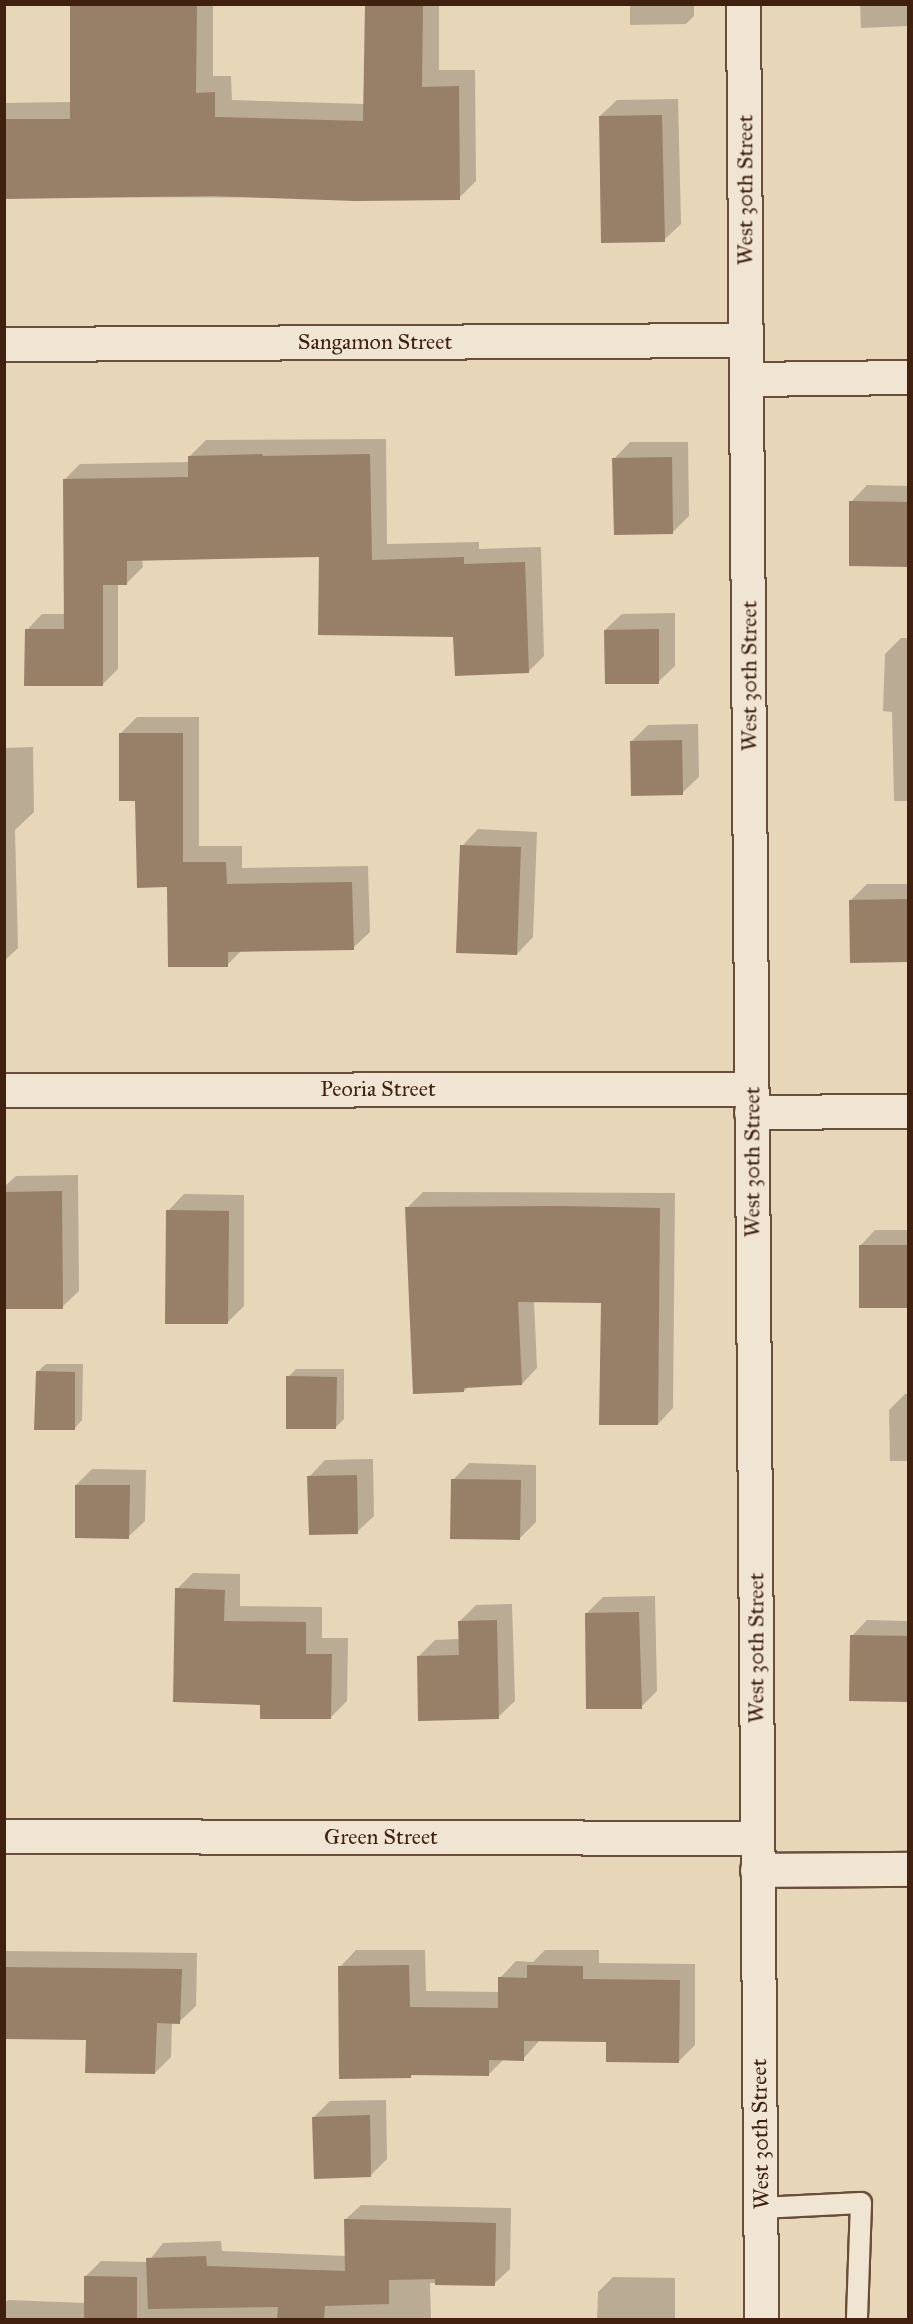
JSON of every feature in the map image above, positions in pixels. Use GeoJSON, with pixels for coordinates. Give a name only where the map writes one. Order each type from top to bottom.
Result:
{"type":"FeatureCollection","features":[{"type":"Feature","properties":{"kind":"street","name":"West 30th Street"},"geometry":{"type":"LineString","coordinates":[[743,4],[761,2319]]}},
{"type":"Feature","properties":{"kind":"street","name":"Sangamon Street"},"geometry":{"type":"LineString","coordinates":[[4,344],[746,340]]}},
{"type":"Feature","properties":{"kind":"street"},"geometry":{"type":"LineString","coordinates":[[746,379],[909,377]]}},
{"type":"Feature","properties":{"kind":"street","name":"Peoria Street"},"geometry":{"type":"LineString","coordinates":[[4,1090],[751,1100],[909,1112]]}},
{"type":"Feature","properties":{"kind":"street","name":"Green Street"},"geometry":{"type":"LineString","coordinates":[[4,1836],[757,1838]]}},
{"type":"Feature","properties":{"kind":"street"},"geometry":{"type":"LineString","coordinates":[[757,1870],[909,1869]]}},
{"type":"Feature","properties":{"kind":"lane"},"geometry":{"type":"LineString","coordinates":[[760,2208],[861,2203],[858,2319]]}},
{"type":"Feature","properties":{"kind":"building"},"geometry":{"type":"Polygon","coordinates":[[[70,4],[197,4],[196,93],[215,92],[215,117],[363,121],[365,4],[423,4],[422,87],[459,86],[460,200],[355,201],[213,196],[4,199],[4,119],[70,119],[70,4]]]}},
{"type":"Feature","properties":{"kind":"building"},"geometry":{"type":"Polygon","coordinates":[[[662,115],[665,242],[601,243],[599,116],[662,115]]]}},
{"type":"Feature","properties":{"kind":"building"},"geometry":{"type":"Polygon","coordinates":[[[262,454],[263,456],[370,454],[372,560],[464,557],[464,564],[525,562],[529,673],[455,676],[453,637],[318,635],[319,557],[127,561],[127,585],[103,585],[103,686],[24,686],[25,629],[64,629],[63,479],[188,477],[188,456],[262,454]]]}},
{"type":"Feature","properties":{"kind":"building"},"geometry":{"type":"Polygon","coordinates":[[[672,457],[673,534],[614,535],[612,458],[672,457]]]}},
{"type":"Feature","properties":{"kind":"building"},"geometry":{"type":"Polygon","coordinates":[[[849,501],[909,502],[909,567],[849,566],[849,501]]]}},
{"type":"Feature","properties":{"kind":"building"},"geometry":{"type":"Polygon","coordinates":[[[659,629],[659,684],[605,684],[604,630],[659,629]]]}},
{"type":"Feature","properties":{"kind":"building"},"geometry":{"type":"Polygon","coordinates":[[[119,733],[183,733],[183,862],[226,862],[227,884],[352,882],[354,950],[228,952],[228,967],[168,967],[167,887],[137,888],[135,801],[119,801],[119,733]]]}},
{"type":"Feature","properties":{"kind":"building"},"geometry":{"type":"Polygon","coordinates":[[[682,740],[683,795],[631,796],[630,741],[682,740]]]}},
{"type":"Feature","properties":{"kind":"building"},"geometry":{"type":"Polygon","coordinates":[[[460,845],[521,847],[517,955],[456,953],[460,845]]]}},
{"type":"Feature","properties":{"kind":"building"},"geometry":{"type":"Polygon","coordinates":[[[909,899],[909,962],[850,963],[849,900],[909,899]]]}},
{"type":"Feature","properties":{"kind":"building"},"geometry":{"type":"Polygon","coordinates":[[[62,1191],[63,1309],[4,1309],[4,1192],[62,1191]]]}},
{"type":"Feature","properties":{"kind":"building"},"geometry":{"type":"Polygon","coordinates":[[[405,1207],[660,1208],[658,1425],[599,1425],[601,1303],[518,1302],[522,1385],[464,1388],[464,1392],[413,1394],[405,1207]]]}},
{"type":"Feature","properties":{"kind":"building"},"geometry":{"type":"Polygon","coordinates":[[[166,1210],[229,1211],[228,1324],[165,1324],[166,1210]]]}},
{"type":"Feature","properties":{"kind":"building"},"geometry":{"type":"Polygon","coordinates":[[[859,1245],[909,1245],[909,1308],[859,1308],[859,1245]]]}},
{"type":"Feature","properties":{"kind":"building"},"geometry":{"type":"Polygon","coordinates":[[[36,1371],[75,1372],[75,1430],[34,1430],[36,1371]]]}},
{"type":"Feature","properties":{"kind":"building"},"geometry":{"type":"Polygon","coordinates":[[[286,1376],[337,1377],[336,1429],[286,1429],[286,1376]]]}},
{"type":"Feature","properties":{"kind":"building"},"geometry":{"type":"Polygon","coordinates":[[[357,1475],[358,1534],[309,1535],[307,1476],[357,1475]]]}},
{"type":"Feature","properties":{"kind":"building"},"geometry":{"type":"Polygon","coordinates":[[[451,1479],[521,1480],[520,1540],[450,1539],[451,1479]]]}},
{"type":"Feature","properties":{"kind":"building"},"geometry":{"type":"Polygon","coordinates":[[[75,1485],[130,1485],[129,1539],[75,1538],[75,1485]]]}},
{"type":"Feature","properties":{"kind":"building"},"geometry":{"type":"Polygon","coordinates":[[[175,1588],[225,1590],[224,1621],[306,1622],[306,1654],[332,1654],[331,1719],[260,1719],[260,1705],[173,1702],[175,1588]]]}},
{"type":"Feature","properties":{"kind":"building"},"geometry":{"type":"Polygon","coordinates":[[[639,1612],[642,1709],[586,1709],[585,1613],[639,1612]]]}},
{"type":"Feature","properties":{"kind":"building"},"geometry":{"type":"Polygon","coordinates":[[[497,1620],[499,1719],[418,1721],[417,1656],[459,1655],[458,1621],[497,1620]]]}},
{"type":"Feature","properties":{"kind":"building"},"geometry":{"type":"Polygon","coordinates":[[[850,1635],[909,1636],[909,1702],[849,1701],[850,1635]]]}},
{"type":"Feature","properties":{"kind":"building"},"geometry":{"type":"Polygon","coordinates":[[[409,1965],[410,2007],[498,2008],[498,1977],[527,1978],[527,1965],[583,1966],[583,1979],[680,1980],[679,2063],[606,2062],[606,2042],[524,2041],[524,2061],[489,2060],[489,2076],[411,2075],[411,2078],[339,2079],[338,1966],[409,1965]]]}},
{"type":"Feature","properties":{"kind":"building"},"geometry":{"type":"Polygon","coordinates":[[[4,1967],[182,1969],[180,2024],[157,2023],[155,2074],[85,2073],[86,2040],[4,2039],[4,1967]]]}},
{"type":"Feature","properties":{"kind":"building"},"geometry":{"type":"Polygon","coordinates":[[[370,2115],[371,2177],[314,2179],[312,2117],[370,2115]]]}},
{"type":"Feature","properties":{"kind":"building"},"geometry":{"type":"Polygon","coordinates":[[[344,2219],[496,2223],[495,2286],[435,2285],[435,2279],[389,2280],[389,2304],[325,2306],[324,2319],[277,2319],[278,2307],[148,2309],[146,2258],[206,2256],[207,2266],[345,2271],[344,2219]]]}},
{"type":"Feature","properties":{"kind":"building"},"geometry":{"type":"Polygon","coordinates":[[[84,2276],[137,2277],[137,2319],[84,2319],[84,2276]]]}}]}
